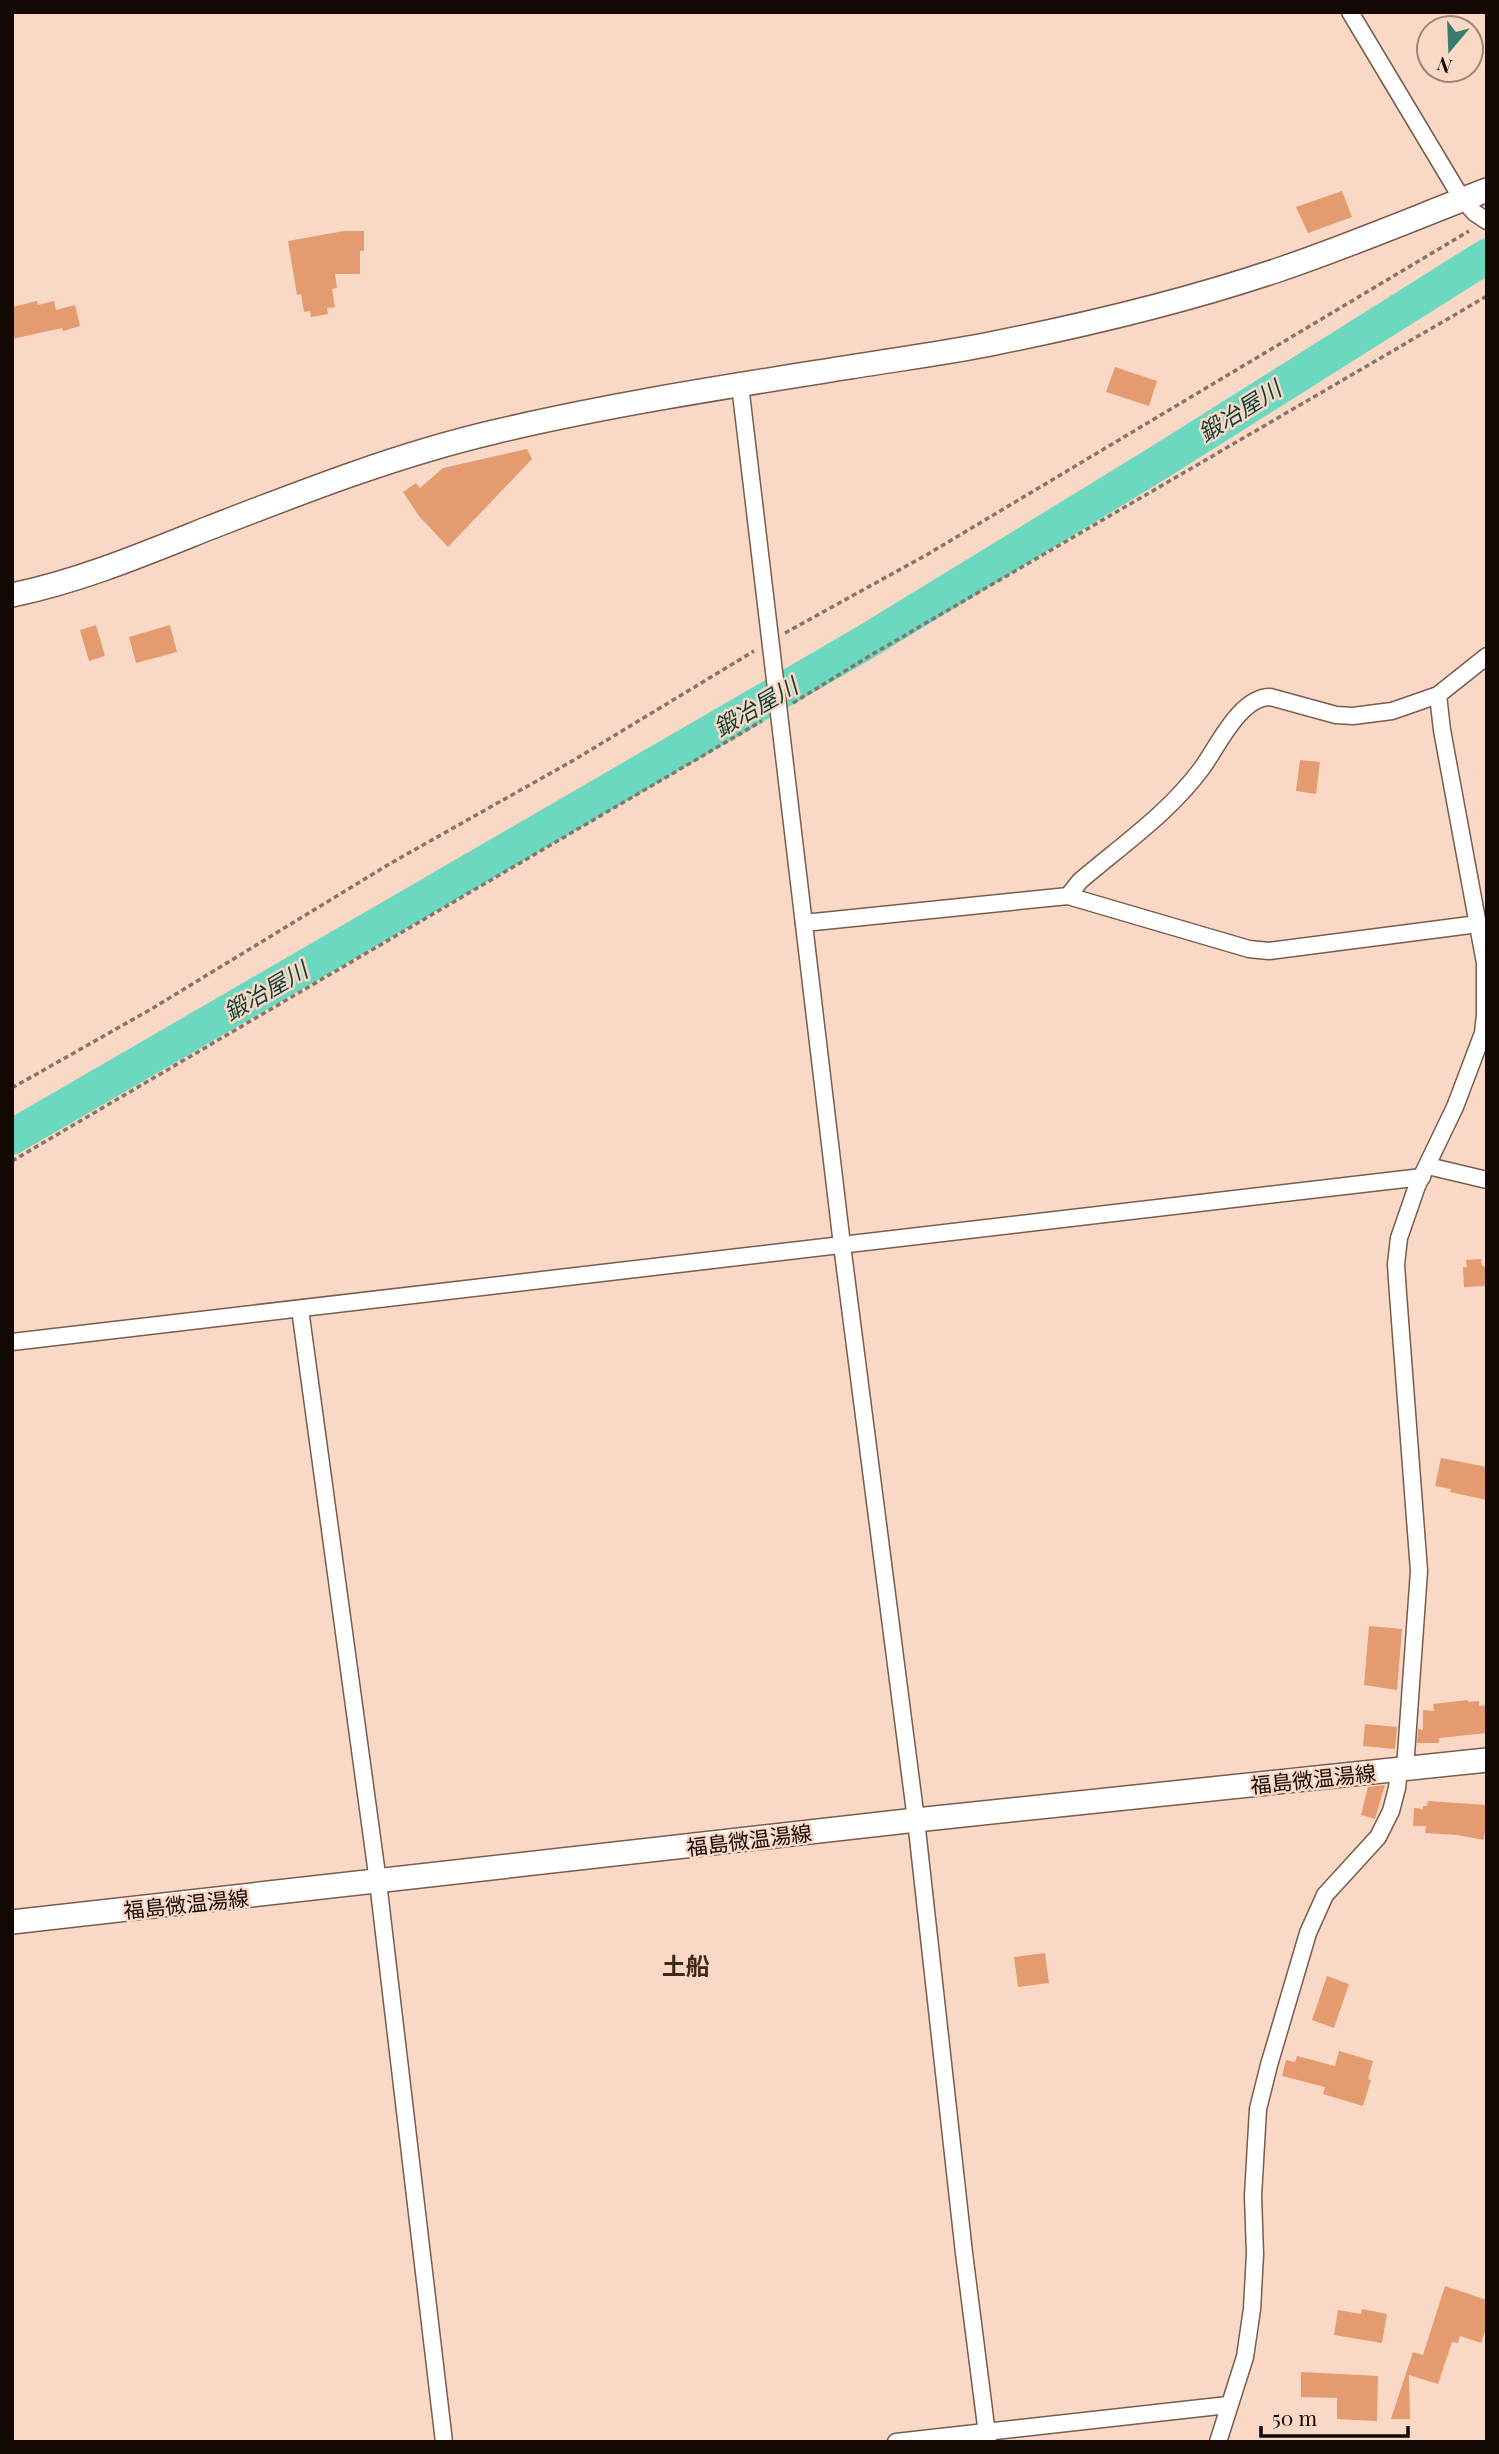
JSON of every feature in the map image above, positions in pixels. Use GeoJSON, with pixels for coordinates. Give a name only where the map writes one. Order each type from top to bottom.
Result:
{"type":"FeatureCollection","features":[{"type":"Feature","properties":{"kind":"street"},"geometry":{"type":"LineString","coordinates":[[1350,12],[1462,200],[1486,221]]}},
{"type":"Feature","properties":{"kind":"street"},"geometry":{"type":"LineString","coordinates":[[12,595],[49,588],[118,564],[285,498],[429,450],[505,430],[740,385],[991,344],[1170,302],[1275,271],[1487,190]]}},
{"type":"Feature","properties":{"kind":"street"},"geometry":{"type":"LineString","coordinates":[[740,385],[842,1245],[916,1820],[962,2239],[987,2437]]}},
{"type":"Feature","properties":{"kind":"street"},"geometry":{"type":"LineString","coordinates":[[1068,896],[1080,881],[1186,789],[1234,720],[1250,703],[1270,697],[1336,715],[1353,716],[1392,711],[1438,695],[1487,656]]}},
{"type":"Feature","properties":{"kind":"street"},"geometry":{"type":"LineString","coordinates":[[1218,2442],[1245,2357],[1252,2309],[1255,2254],[1253,2196],[1258,2109],[1269,2065],[1308,1933],[1325,1895],[1378,1837],[1391,1811],[1402,1769],[1419,1571],[1396,1264],[1399,1238],[1455,1107],[1483,1033],[1486,979],[1438,695]]}},
{"type":"Feature","properties":{"kind":"street"},"geometry":{"type":"LineString","coordinates":[[804,923],[1068,896],[1257,951],[1298,949],[1478,924]]}},
{"type":"Feature","properties":{"kind":"street"},"geometry":{"type":"LineString","coordinates":[[12,1342],[842,1245],[1425,1172],[1487,1180]]}},
{"type":"Feature","properties":{"kind":"street"},"geometry":{"type":"LineString","coordinates":[[300,1309],[378,1882],[444,2442]]}},
{"type":"Feature","properties":{"kind":"street","name":"福島微温湯線"},"geometry":{"type":"LineString","coordinates":[[12,1922],[916,1820],[1487,1760]]}},
{"type":"Feature","properties":{"kind":"street"},"geometry":{"type":"LineString","coordinates":[[896,2442],[987,2437],[1228,2404]]}},
{"type":"Feature","properties":{"kind":"path"},"geometry":{"type":"LineString","coordinates":[[12,1088],[153,1008],[391,863],[574,760],[771,640],[928,554],[1486,221]]}},
{"type":"Feature","properties":{"kind":"path"},"geometry":{"type":"LineString","coordinates":[[12,1161],[1487,296]]}},
{"type":"Feature","properties":{"kind":"building"},"geometry":{"type":"Polygon","coordinates":[[[1342,191],[1352,217],[1308,233],[1296,207],[1342,191]]]}},
{"type":"Feature","properties":{"kind":"building"},"geometry":{"type":"Polygon","coordinates":[[[344,231],[364,231],[364,251],[360,251],[360,274],[335,274],[337,288],[332,289],[335,307],[327,308],[328,314],[311,317],[310,311],[304,312],[301,294],[297,295],[288,241],[344,231]]]}},
{"type":"Feature","properties":{"kind":"building"},"geometry":{"type":"Polygon","coordinates":[[[37,301],[38,305],[54,301],[56,310],[75,305],[80,326],[12,339],[12,307],[37,301]]]}},
{"type":"Feature","properties":{"kind":"building"},"geometry":{"type":"Polygon","coordinates":[[[1115,367],[1157,381],[1149,406],[1106,392],[1115,367]]]}},
{"type":"Feature","properties":{"kind":"building"},"geometry":{"type":"Polygon","coordinates":[[[527,449],[532,459],[448,547],[419,516],[403,492],[416,483],[420,488],[443,468],[527,449]]]}},
{"type":"Feature","properties":{"kind":"building"},"geometry":{"type":"Polygon","coordinates":[[[96,625],[105,656],[89,661],[80,630],[96,625]]]}},
{"type":"Feature","properties":{"kind":"building"},"geometry":{"type":"Polygon","coordinates":[[[170,625],[177,652],[136,663],[129,637],[170,625]]]}},
{"type":"Feature","properties":{"kind":"building"},"geometry":{"type":"Polygon","coordinates":[[[1300,760],[1320,762],[1316,794],[1296,791],[1300,760]]]}},
{"type":"Feature","properties":{"kind":"building"},"geometry":{"type":"Polygon","coordinates":[[[1481,1259],[1482,1266],[1486,1266],[1487,1286],[1464,1287],[1463,1267],[1467,1267],[1466,1260],[1481,1259]]]}},
{"type":"Feature","properties":{"kind":"building"},"geometry":{"type":"Polygon","coordinates":[[[1441,1458],[1487,1467],[1487,1500],[1435,1486],[1441,1458]]]}},
{"type":"Feature","properties":{"kind":"building"},"geometry":{"type":"Polygon","coordinates":[[[1369,1626],[1402,1629],[1397,1690],[1364,1685],[1369,1626]]]}},
{"type":"Feature","properties":{"kind":"building"},"geometry":{"type":"Polygon","coordinates":[[[1479,1701],[1479,1706],[1487,1705],[1487,1733],[1439,1738],[1439,1743],[1417,1743],[1418,1729],[1423,1730],[1423,1710],[1434,1711],[1433,1704],[1479,1701]]]}},
{"type":"Feature","properties":{"kind":"building"},"geometry":{"type":"Polygon","coordinates":[[[1365,1724],[1397,1727],[1395,1749],[1363,1746],[1365,1724]]]}},
{"type":"Feature","properties":{"kind":"building"},"geometry":{"type":"Polygon","coordinates":[[[1385,1785],[1375,1819],[1361,1815],[1368,1787],[1385,1785]]]}},
{"type":"Feature","properties":{"kind":"building"},"geometry":{"type":"Polygon","coordinates":[[[1428,1801],[1487,1805],[1484,1840],[1425,1833],[1426,1826],[1413,1826],[1414,1808],[1423,1809],[1428,1801]]]}},
{"type":"Feature","properties":{"kind":"building"},"geometry":{"type":"Polygon","coordinates":[[[1045,1953],[1049,1983],[1018,1987],[1014,1957],[1045,1953]]]}},
{"type":"Feature","properties":{"kind":"building"},"geometry":{"type":"Polygon","coordinates":[[[1327,1976],[1349,1984],[1334,2028],[1312,2020],[1327,1976]]]}},
{"type":"Feature","properties":{"kind":"building"},"geometry":{"type":"Polygon","coordinates":[[[1339,2051],[1373,2061],[1368,2079],[1371,2080],[1363,2106],[1323,2094],[1325,2087],[1282,2076],[1286,2060],[1295,2062],[1297,2056],[1335,2066],[1339,2051]]]}},
{"type":"Feature","properties":{"kind":"building"},"geometry":{"type":"Polygon","coordinates":[[[1445,2286],[1487,2300],[1487,2326],[1481,2343],[1460,2336],[1458,2343],[1452,2342],[1438,2384],[1409,2375],[1410,2419],[1391,2419],[1413,2352],[1423,2355],[1445,2286]]]}},
{"type":"Feature","properties":{"kind":"building"},"geometry":{"type":"Polygon","coordinates":[[[1362,2309],[1387,2314],[1382,2343],[1334,2335],[1338,2310],[1361,2314],[1362,2309]]]}},
{"type":"Feature","properties":{"kind":"building"},"geometry":{"type":"Polygon","coordinates":[[[1301,2372],[1378,2376],[1377,2421],[1337,2419],[1337,2398],[1301,2397],[1301,2372]]]}},
{"type":"Feature","properties":{"kind":"waterway","name":"鍛冶屋川"},"geometry":{"type":"LineString","coordinates":[[12,1137],[864,643],[1158,463],[1487,256]]}},
{"type":"Feature","properties":{"kind":"district","name":"土船"},"geometry":{"type":"Point","coordinates":[686,1965]}}]}
